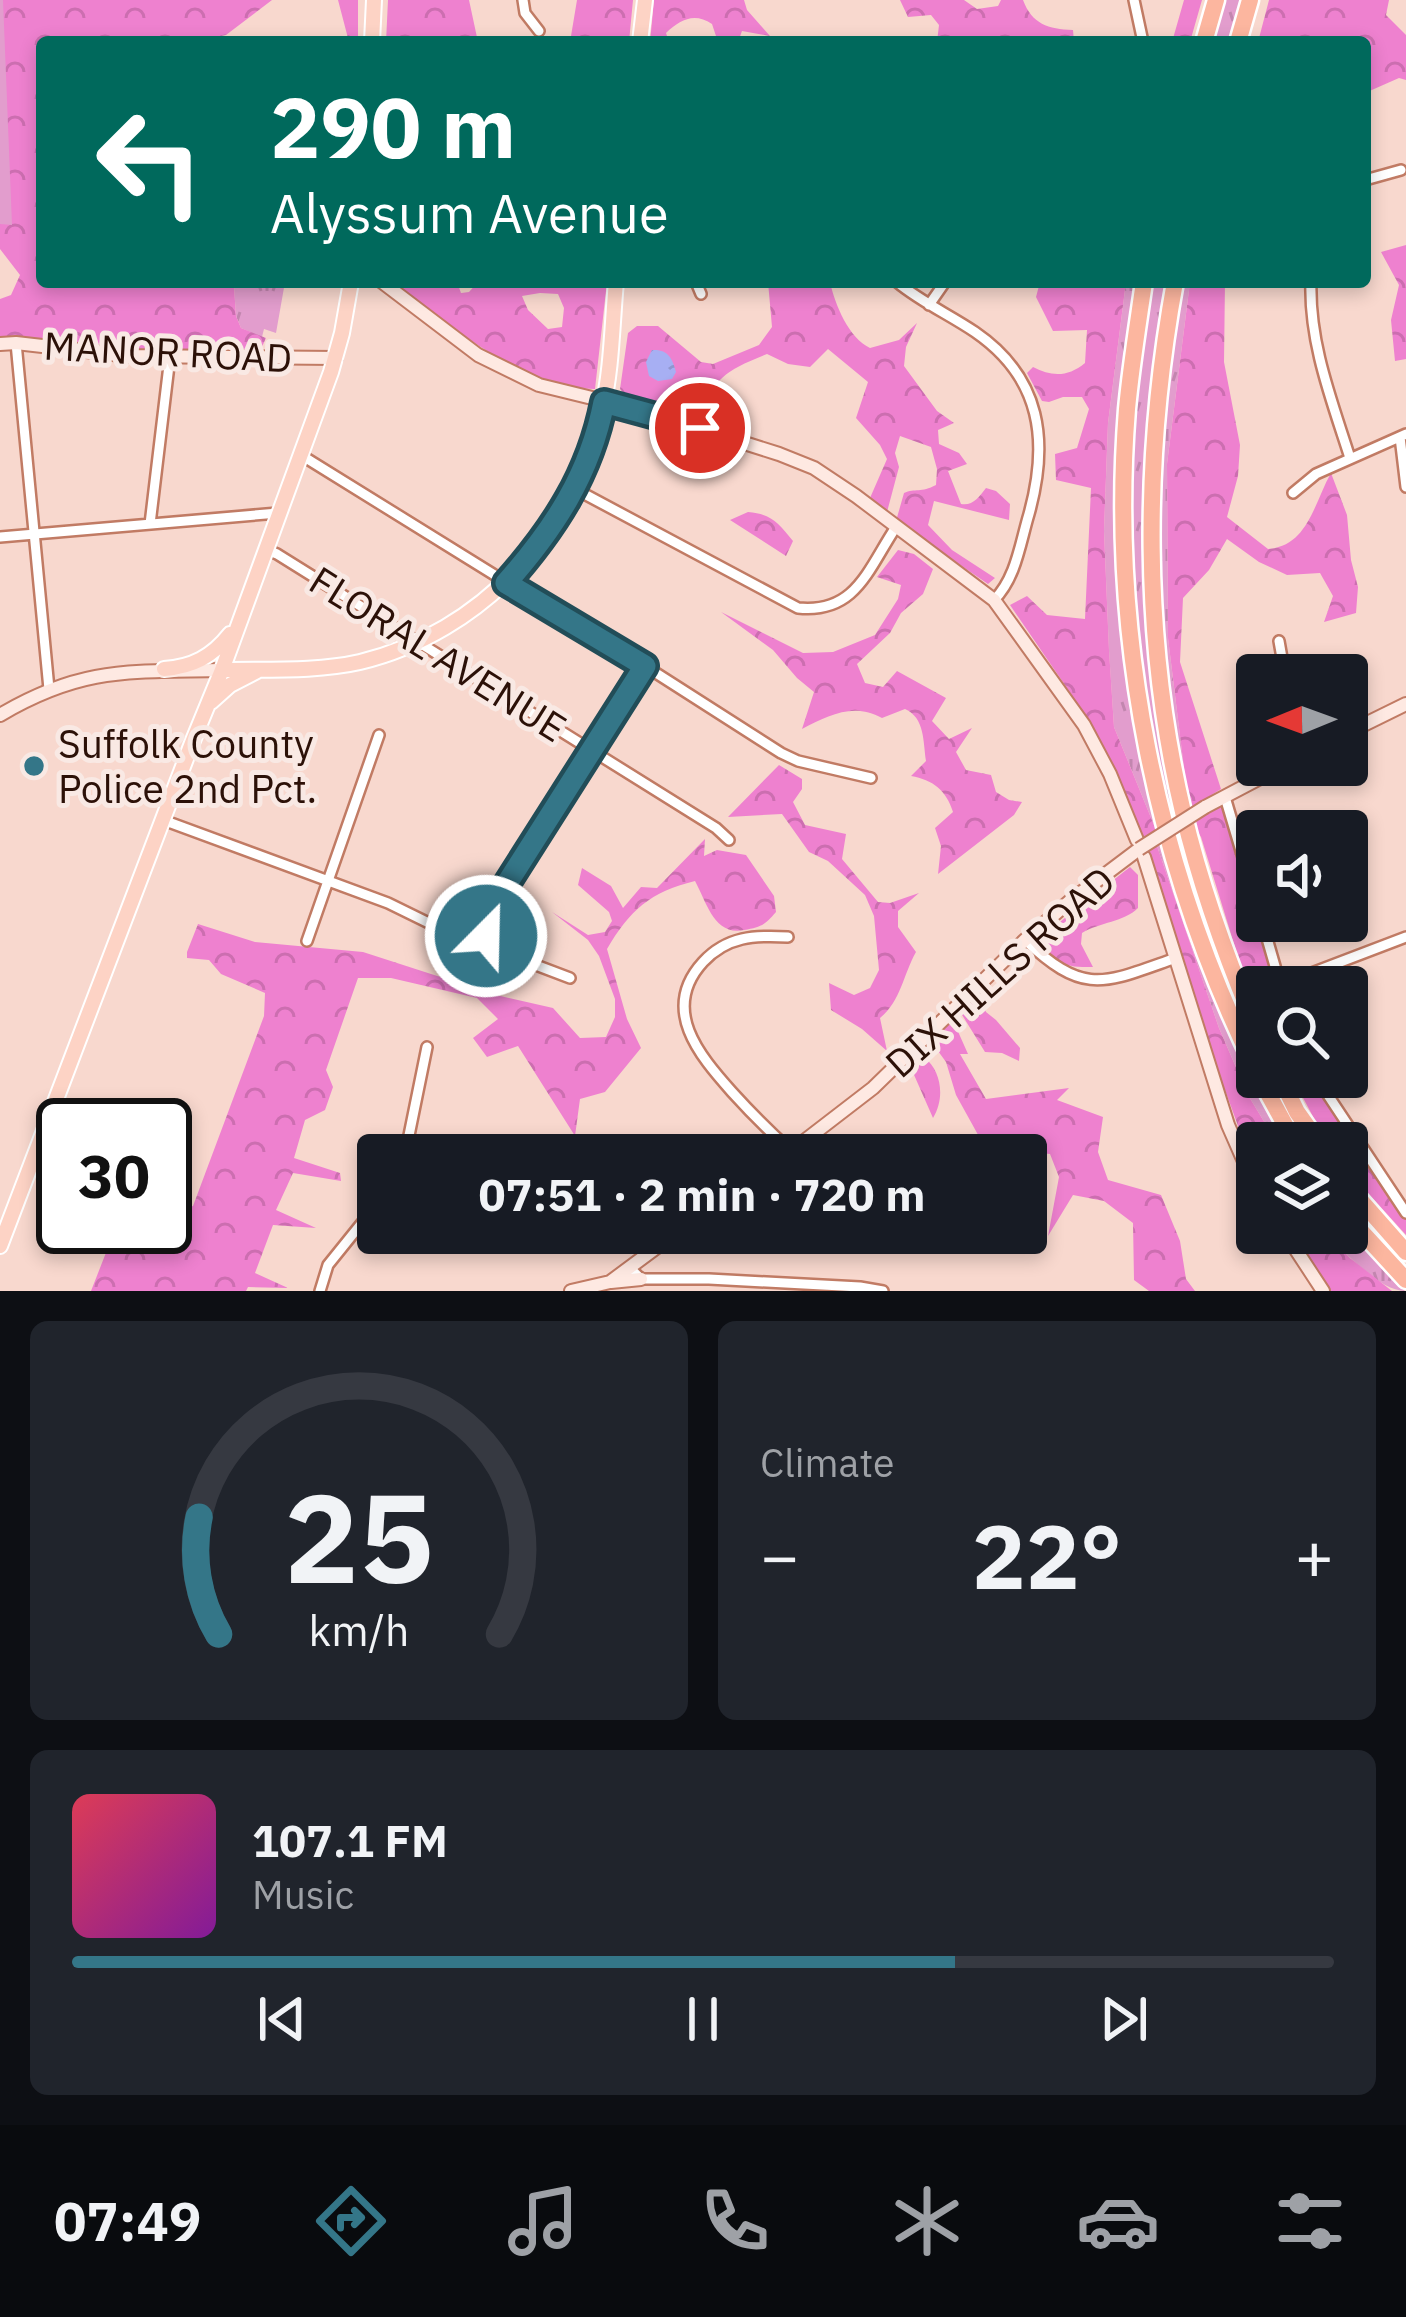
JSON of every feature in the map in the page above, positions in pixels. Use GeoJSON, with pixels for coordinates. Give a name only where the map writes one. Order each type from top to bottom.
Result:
{"type":"FeatureCollection","features":[{"type":"Feature","properties":{"kind":"highway"},"geometry":{"type":"LineString","coordinates":[[1206,36],[1216,0]]}},
{"type":"Feature","properties":{"kind":"highway"},"geometry":{"type":"LineString","coordinates":[[1240,36],[1250,0]]}},
{"type":"Feature","properties":{"kind":"highway"},"geometry":{"type":"LineString","coordinates":[[1143,288],[1127,412],[1124,531],[1138,696],[1151,775],[1187,904],[1236,1025]]}},
{"type":"Feature","properties":{"kind":"highway"},"geometry":{"type":"LineString","coordinates":[[1174,288],[1156,412],[1151,499],[1158,660],[1182,807],[1236,981]]}},
{"type":"Feature","properties":{"kind":"highway"},"geometry":{"type":"LineString","coordinates":[[1368,1209],[1406,1252]]}},
{"type":"Feature","properties":{"kind":"highway"},"geometry":{"type":"LineString","coordinates":[[1368,1240],[1406,1280]]}},
{"type":"Feature","properties":{"kind":"main road"},"geometry":{"type":"LineString","coordinates":[[372,36],[374,0]]}},
{"type":"Feature","properties":{"kind":"main road"},"geometry":{"type":"LineString","coordinates":[[641,36],[645,0]]}},
{"type":"Feature","properties":{"kind":"main road"},"geometry":{"type":"LineString","coordinates":[[0,1246],[301,455],[336,358],[350,288]]}},
{"type":"Feature","properties":{"kind":"main road"},"geometry":{"type":"LineString","coordinates":[[390,288],[478,355],[539,385],[685,423],[814,468],[896,526],[994,599],[1084,725],[1137,840]]}},
{"type":"Feature","properties":{"kind":"main road"},"geometry":{"type":"LineString","coordinates":[[164,669],[337,666],[364,661],[415,642],[467,613],[506,583],[540,544],[587,462],[604,402],[615,288]]}},
{"type":"Feature","properties":{"kind":"main road","name":"MANOR ROAD"},"geometry":{"type":"LineString","coordinates":[[0,344],[170,357],[336,358]]}},
{"type":"Feature","properties":{"kind":"main road"},"geometry":{"type":"LineString","coordinates":[[0,715],[49,689],[105,673],[191,665],[206,658],[240,620]]}},
{"type":"Feature","properties":{"kind":"main road"},"geometry":{"type":"LineString","coordinates":[[240,620],[238,657],[260,669]]}},
{"type":"Feature","properties":{"kind":"main road"},"geometry":{"type":"LineString","coordinates":[[207,705],[230,685],[260,669]]}},
{"type":"Feature","properties":{"kind":"main road"},"geometry":{"type":"LineString","coordinates":[[1368,723],[1406,704]]}},
{"type":"Feature","properties":{"kind":"main road","name":"DIX HILLS ROAD"},"geometry":{"type":"LineString","coordinates":[[813,1134],[873,1088],[1025,940],[1115,866],[1244,786]]}},
{"type":"Feature","properties":{"kind":"main road"},"geometry":{"type":"LineString","coordinates":[[1144,857],[1236,1143]]}},
{"type":"Feature","properties":{"kind":"main road"},"geometry":{"type":"LineString","coordinates":[[610,1282],[648,1254]]}},
{"type":"Feature","properties":{"kind":"main road"},"geometry":{"type":"LineString","coordinates":[[1299,1254],[1323,1291]]}},
{"type":"Feature","properties":{"kind":"main road"},"geometry":{"type":"LineString","coordinates":[[571,1291],[641,1279]]}},
{"type":"Feature","properties":{"kind":"street"},"geometry":{"type":"LineString","coordinates":[[523,0],[539,32]]}},
{"type":"Feature","properties":{"kind":"street"},"geometry":{"type":"LineString","coordinates":[[1134,0],[1142,36]]}},
{"type":"Feature","properties":{"kind":"street"},"geometry":{"type":"LineString","coordinates":[[1371,178],[1401,170]]}},
{"type":"Feature","properties":{"kind":"street"},"geometry":{"type":"LineString","coordinates":[[698,288],[701,294]]}},
{"type":"Feature","properties":{"kind":"street"},"geometry":{"type":"LineString","coordinates":[[905,288],[993,346],[1024,383],[1037,419],[1036,490],[1012,575],[994,599]]}},
{"type":"Feature","properties":{"kind":"street"},"geometry":{"type":"LineString","coordinates":[[929,305],[941,288]]}},
{"type":"Feature","properties":{"kind":"street"},"geometry":{"type":"LineString","coordinates":[[1312,288],[1318,348],[1350,458]]}},
{"type":"Feature","properties":{"kind":"street"},"geometry":{"type":"LineString","coordinates":[[16,344],[49,689]]}},
{"type":"Feature","properties":{"kind":"street"},"geometry":{"type":"LineString","coordinates":[[150,524],[170,357]]}},
{"type":"Feature","properties":{"kind":"street"},"geometry":{"type":"LineString","coordinates":[[1293,493],[1316,474],[1403,436],[1406,487]]}},
{"type":"Feature","properties":{"kind":"street"},"geometry":{"type":"LineString","coordinates":[[301,455],[781,753],[872,778]]}},
{"type":"Feature","properties":{"kind":"street"},"geometry":{"type":"LineString","coordinates":[[575,489],[798,608],[816,610],[844,601],[896,526]]}},
{"type":"Feature","properties":{"kind":"street"},"geometry":{"type":"LineString","coordinates":[[0,537],[278,513]]}},
{"type":"Feature","properties":{"kind":"street","name":"FLORAL AVENUE"},"geometry":{"type":"LineString","coordinates":[[265,549],[729,840]]}},
{"type":"Feature","properties":{"kind":"street"},"geometry":{"type":"LineString","coordinates":[[1279,641],[1281,654]]}},
{"type":"Feature","properties":{"kind":"street"},"geometry":{"type":"LineString","coordinates":[[484,944],[499,896],[645,666]]}},
{"type":"Feature","properties":{"kind":"street"},"geometry":{"type":"LineString","coordinates":[[307,940],[379,734]]}},
{"type":"Feature","properties":{"kind":"street"},"geometry":{"type":"LineString","coordinates":[[1225,796],[1236,833]]}},
{"type":"Feature","properties":{"kind":"street"},"geometry":{"type":"LineString","coordinates":[[163,820],[388,903],[441,929],[570,978]]}},
{"type":"Feature","properties":{"kind":"street"},"geometry":{"type":"LineString","coordinates":[[770,1134],[701,1057],[686,1025],[685,1007],[692,976],[721,946],[759,935],[788,937]]}},
{"type":"Feature","properties":{"kind":"street"},"geometry":{"type":"LineString","coordinates":[[1331,966],[1406,937]]}},
{"type":"Feature","properties":{"kind":"street"},"geometry":{"type":"LineString","coordinates":[[1025,940],[1053,966],[1079,978],[1119,977],[1176,958]]}},
{"type":"Feature","properties":{"kind":"street"},"geometry":{"type":"LineString","coordinates":[[409,1134],[427,1047]]}},
{"type":"Feature","properties":{"kind":"street"},"geometry":{"type":"LineString","coordinates":[[1330,1098],[1406,1213]]}},
{"type":"Feature","properties":{"kind":"street"},"geometry":{"type":"LineString","coordinates":[[320,1291],[328,1265],[357,1229]]}},
{"type":"Feature","properties":{"kind":"street"},"geometry":{"type":"LineString","coordinates":[[629,1268],[641,1279],[883,1291]]}},
{"type":"Feature","properties":{"kind":"green space"},"geometry":{"type":"Polygon","coordinates":[[[0,0],[272,0],[221,36],[36,36],[36,288],[234,288],[241,328],[266,338],[260,351],[149,352],[0,339],[0,299],[11,295],[20,275],[0,249],[0,0]]]}},
{"type":"Feature","properties":{"kind":"green space"},"geometry":{"type":"Polygon","coordinates":[[[3,0],[12,225],[0,224],[3,0]]]}},
{"type":"Feature","properties":{"kind":"green space"},"geometry":{"type":"Polygon","coordinates":[[[338,0],[358,0],[358,36],[347,36],[338,0]]]}},
{"type":"Feature","properties":{"kind":"green space"},"geometry":{"type":"Polygon","coordinates":[[[388,0],[469,0],[477,36],[386,36],[388,0]]]}},
{"type":"Feature","properties":{"kind":"green space"},"geometry":{"type":"Polygon","coordinates":[[[577,0],[633,0],[630,36],[571,36],[577,0]]]}},
{"type":"Feature","properties":{"kind":"green space"},"geometry":{"type":"Polygon","coordinates":[[[654,0],[744,0],[770,36],[742,31],[740,36],[716,36],[712,24],[693,18],[682,21],[667,36],[651,36],[654,0]]]}},
{"type":"Feature","properties":{"kind":"green space"},"geometry":{"type":"Polygon","coordinates":[[[900,0],[964,0],[977,9],[998,6],[1001,0],[1023,0],[1042,24],[1073,30],[1074,36],[938,36],[939,25],[931,15],[908,17],[900,0]]]}},
{"type":"Feature","properties":{"kind":"green space"},"geometry":{"type":"Polygon","coordinates":[[[1184,0],[1202,0],[1192,36],[1174,36],[1184,0]]]}},
{"type":"Feature","properties":{"kind":"green space"},"geometry":{"type":"Polygon","coordinates":[[[1225,0],[1243,0],[1233,36],[1215,36],[1225,0]]]}},
{"type":"Feature","properties":{"kind":"green space"},"geometry":{"type":"Polygon","coordinates":[[[1269,0],[1389,0],[1386,15],[1406,35],[1406,80],[1399,78],[1371,90],[1371,36],[1260,36],[1269,0]]]}},
{"type":"Feature","properties":{"kind":"green space"},"geometry":{"type":"Polygon","coordinates":[[[1406,245],[1406,359],[1395,361],[1391,320],[1399,285],[1381,252],[1406,245]]]}},
{"type":"Feature","properties":{"kind":"green space"},"geometry":{"type":"Polygon","coordinates":[[[234,288],[284,288],[276,333],[264,329],[262,337],[241,328],[234,288]]]}},
{"type":"Feature","properties":{"kind":"green space"},"geometry":{"type":"Polygon","coordinates":[[[401,288],[459,288],[461,293],[473,288],[606,288],[595,389],[540,378],[463,334],[401,288]],[[558,294],[522,296],[528,310],[548,329],[562,327],[564,308],[558,294]]]}},
{"type":"Feature","properties":{"kind":"green space"},"geometry":{"type":"Polygon","coordinates":[[[769,288],[832,288],[844,320],[870,348],[899,340],[917,323],[904,366],[937,411],[954,423],[938,430],[939,444],[959,453],[967,464],[948,471],[961,504],[972,502],[986,488],[1010,504],[1009,520],[934,501],[928,525],[952,550],[995,578],[988,584],[896,521],[904,493],[936,485],[931,447],[900,436],[895,453],[899,467],[887,512],[870,498],[887,459],[856,418],[868,382],[828,349],[810,367],[767,354],[741,365],[716,384],[694,416],[626,396],[620,389],[628,333],[637,326],[658,326],[701,362],[713,364],[759,345],[772,327],[769,288]]]}},
{"type":"Feature","properties":{"kind":"green space"},"geometry":{"type":"Polygon","coordinates":[[[1038,288],[1125,288],[1108,423],[1104,531],[1114,727],[1156,830],[1142,839],[1093,726],[1010,605],[1027,596],[1047,615],[1085,619],[1091,488],[1056,480],[1055,454],[1077,448],[1089,409],[1082,397],[1042,401],[1027,373],[1033,367],[1060,374],[1079,368],[1085,363],[1087,330],[1053,331],[1036,297],[1038,288]]]}},
{"type":"Feature","properties":{"kind":"green space"},"geometry":{"type":"Polygon","coordinates":[[[1125,288],[1136,288],[1118,461],[1160,827],[1156,830],[1114,727],[1104,531],[1108,423],[1125,288]]]}},
{"type":"Feature","properties":{"kind":"green space"},"geometry":{"type":"Polygon","coordinates":[[[1150,288],[1166,288],[1149,437],[1146,554],[1178,816],[1169,821],[1142,679],[1132,582],[1132,418],[1150,288]]]}},
{"type":"Feature","properties":{"kind":"green space"},"geometry":{"type":"Polygon","coordinates":[[[1179,288],[1189,288],[1167,464],[1168,638],[1189,809],[1162,646],[1157,480],[1179,288]]]}},
{"type":"Feature","properties":{"kind":"green space"},"geometry":{"type":"Polygon","coordinates":[[[1189,288],[1225,288],[1224,362],[1240,445],[1227,517],[1268,549],[1281,546],[1301,532],[1331,473],[1347,515],[1358,587],[1356,613],[1324,622],[1333,596],[1320,573],[1287,575],[1227,539],[1209,570],[1183,598],[1180,662],[1221,789],[1189,809],[1168,638],[1167,464],[1189,288]]]}},
{"type":"Feature","properties":{"kind":"green space"},"geometry":{"type":"Polygon","coordinates":[[[748,512],[769,517],[783,529],[793,541],[786,556],[730,520],[748,512]]]}},
{"type":"Feature","properties":{"kind":"green space"},"geometry":{"type":"Polygon","coordinates":[[[898,550],[914,554],[933,569],[923,594],[857,664],[865,683],[883,687],[897,671],[946,698],[932,721],[949,739],[972,728],[956,752],[966,770],[991,775],[996,792],[1022,802],[1014,815],[938,874],[941,846],[935,828],[953,812],[938,787],[911,776],[926,761],[922,731],[912,713],[905,709],[882,718],[851,711],[802,729],[814,692],[773,650],[721,612],[803,653],[833,652],[875,635],[898,599],[901,585],[877,577],[898,550]]]}},
{"type":"Feature","properties":{"kind":"green space"},"geometry":{"type":"Polygon","coordinates":[[[779,765],[802,779],[802,789],[793,802],[805,825],[846,834],[842,859],[878,902],[919,893],[898,911],[898,927],[916,952],[897,996],[880,1018],[887,1051],[831,1010],[829,983],[854,995],[870,988],[879,970],[874,916],[865,895],[828,861],[809,852],[782,814],[728,817],[779,765]]]}},
{"type":"Feature","properties":{"kind":"green space"},"geometry":{"type":"Polygon","coordinates":[[[1217,807],[1224,808],[1236,847],[1236,942],[1265,942],[1273,966],[1241,966],[1201,837],[1192,823],[1217,807]]]}},
{"type":"Feature","properties":{"kind":"green space"},"geometry":{"type":"Polygon","coordinates":[[[1184,828],[1236,979],[1236,1010],[1207,944],[1172,836],[1184,828]]]}},
{"type":"Feature","properties":{"kind":"green space"},"geometry":{"type":"Polygon","coordinates":[[[705,839],[704,856],[717,850],[746,855],[774,896],[776,912],[755,928],[725,928],[713,916],[695,881],[653,897],[633,913],[607,949],[627,1019],[641,1048],[605,1092],[580,1099],[575,1134],[518,1046],[487,1057],[473,1038],[498,1019],[477,998],[391,978],[358,978],[326,1070],[333,1087],[325,1110],[305,1120],[294,1158],[340,1173],[341,1181],[293,1173],[276,1210],[316,1228],[273,1225],[255,1273],[288,1288],[91,1291],[105,1254],[192,1254],[192,1206],[264,1016],[265,993],[221,974],[209,960],[187,958],[198,924],[255,942],[363,952],[496,995],[553,1008],[580,1038],[606,1037],[615,1017],[615,999],[599,956],[588,940],[552,912],[588,935],[605,932],[612,921],[609,912],[578,885],[582,868],[611,886],[623,908],[641,887],[657,888],[705,839]]]}},
{"type":"Feature","properties":{"kind":"green space"},"geometry":{"type":"Polygon","coordinates":[[[1165,840],[1236,1047],[1236,1067],[1219,1028],[1157,846],[1165,840]]]}},
{"type":"Feature","properties":{"kind":"green space"},"geometry":{"type":"Polygon","coordinates":[[[1157,846],[1236,1067],[1236,1098],[1250,1098],[1264,1122],[1237,1122],[1147,852],[1157,846]]]}},
{"type":"Feature","properties":{"kind":"green space"},"geometry":{"type":"Polygon","coordinates":[[[1130,867],[1138,875],[1138,908],[1082,933],[1081,944],[1093,967],[1067,965],[1055,958],[1042,936],[1130,867]]]}},
{"type":"Feature","properties":{"kind":"green space"},"geometry":{"type":"Polygon","coordinates":[[[979,994],[986,1012],[1020,1048],[1019,1061],[985,1052],[959,1010],[979,994]]]}},
{"type":"Feature","properties":{"kind":"green space"},"geometry":{"type":"Polygon","coordinates":[[[952,1018],[968,1054],[960,1054],[986,1099],[1069,1088],[1057,1100],[1103,1117],[1098,1152],[1108,1180],[1161,1195],[1180,1241],[1186,1279],[1195,1291],[1149,1291],[1134,1280],[1133,1223],[1104,1201],[1073,1195],[1048,1236],[1059,1177],[1047,1154],[1047,1134],[978,1134],[956,1095],[946,1062],[930,1040],[952,1018]]]}},
{"type":"Feature","properties":{"kind":"green space"},"geometry":{"type":"Polygon","coordinates":[[[924,1057],[940,1086],[933,1118],[911,1068],[924,1057]]]}},
{"type":"Feature","properties":{"kind":"green space"},"geometry":{"type":"Polygon","coordinates":[[[1250,1098],[1260,1098],[1273,1122],[1264,1122],[1250,1098]]]}},
{"type":"Feature","properties":{"kind":"green space"},"geometry":{"type":"Polygon","coordinates":[[[1303,1098],[1324,1098],[1338,1122],[1316,1122],[1303,1098]]]}},
{"type":"Feature","properties":{"kind":"green space"},"geometry":{"type":"Polygon","coordinates":[[[1368,1165],[1406,1219],[1406,1235],[1368,1193],[1368,1165]]]}},
{"type":"Feature","properties":{"kind":"green space"},"geometry":{"type":"Polygon","coordinates":[[[1368,1253],[1405,1291],[1385,1285],[1346,1254],[1368,1253]]]}},
{"type":"Feature","properties":{"kind":"green space"},"geometry":{"type":"Polygon","coordinates":[[[1306,1254],[1346,1254],[1392,1291],[1331,1291],[1306,1254]]]}},
{"type":"Feature","properties":{"kind":"water"},"geometry":{"type":"Polygon","coordinates":[[[652,350],[671,359],[676,372],[672,379],[658,381],[649,376],[646,362],[652,350]]]}},
{"type":"Feature","properties":{"kind":"place","name":"Suffolk County Police 2nd Pct."},"geometry":{"type":"Point","coordinates":[34,766]}},
{"type":"Feature","properties":{"kind":"route"},"geometry":{"type":"LineString","coordinates":[[486,936],[499,896],[645,666],[506,583],[540,544],[575,489],[604,402],[700,428]]}}]}
